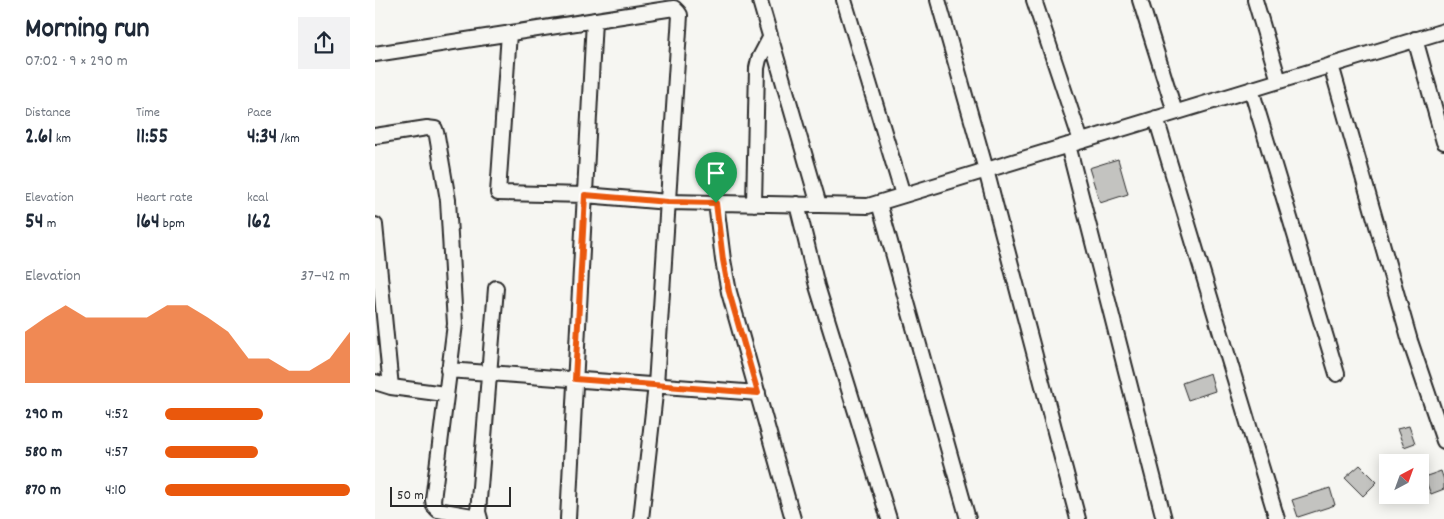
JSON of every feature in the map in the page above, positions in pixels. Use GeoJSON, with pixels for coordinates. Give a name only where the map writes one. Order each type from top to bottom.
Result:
{"type":"FeatureCollection","features":[{"type":"Feature","properties":{"kind":"street"},"geometry":{"type":"LineString","coordinates":[[844,0],[903,195]]}},
{"type":"Feature","properties":{"kind":"street"},"geometry":{"type":"LineString","coordinates":[[938,0],[986,170],[1078,519]]}},
{"type":"Feature","properties":{"kind":"street"},"geometry":{"type":"LineString","coordinates":[[1035,0],[1075,143],[1164,519]]}},
{"type":"Feature","properties":{"kind":"street"},"geometry":{"type":"LineString","coordinates":[[1141,0],[1175,112]]}},
{"type":"Feature","properties":{"kind":"street"},"geometry":{"type":"LineString","coordinates":[[1255,0],[1279,81]]}},
{"type":"Feature","properties":{"kind":"street"},"geometry":{"type":"LineString","coordinates":[[760,1],[819,205]]}},
{"type":"Feature","properties":{"kind":"street"},"geometry":{"type":"LineString","coordinates":[[375,54],[674,8],[678,12],[680,16],[656,385],[641,519]]}},
{"type":"Feature","properties":{"kind":"street"},"geometry":{"type":"LineString","coordinates":[[568,519],[594,20]]}},
{"type":"Feature","properties":{"kind":"street"},"geometry":{"type":"LineString","coordinates":[[509,33],[498,193],[585,195],[668,202],[868,206],[1444,31]]}},
{"type":"Feature","properties":{"kind":"street"},"geometry":{"type":"LineString","coordinates":[[754,204],[757,68],[759,59],[770,38]]}},
{"type":"Feature","properties":{"kind":"street"},"geometry":{"type":"LineString","coordinates":[[1415,40],[1444,142]]}},
{"type":"Feature","properties":{"kind":"street"},"geometry":{"type":"LineString","coordinates":[[1331,65],[1411,342],[1444,441]]}},
{"type":"Feature","properties":{"kind":"street"},"geometry":{"type":"LineString","coordinates":[[1251,89],[1337,374]]}},
{"type":"Feature","properties":{"kind":"street"},"geometry":{"type":"LineString","coordinates":[[1156,118],[1277,519]]}},
{"type":"Feature","properties":{"kind":"street"},"geometry":{"type":"LineString","coordinates":[[375,136],[427,128],[435,129],[437,136],[449,200],[455,324],[433,500],[434,506],[438,510],[479,518],[496,288]]}},
{"type":"Feature","properties":{"kind":"street"},"geometry":{"type":"LineString","coordinates":[[716,203],[729,292],[793,519]]}},
{"type":"Feature","properties":{"kind":"street"},"geometry":{"type":"LineString","coordinates":[[879,203],[968,519]]}},
{"type":"Feature","properties":{"kind":"street"},"geometry":{"type":"LineString","coordinates":[[797,204],[817,286],[889,519]]}},
{"type":"Feature","properties":{"kind":"street"},"geometry":{"type":"LineString","coordinates":[[375,225],[391,387]]}},
{"type":"Feature","properties":{"kind":"street"},"geometry":{"type":"LineString","coordinates":[[448,370],[758,393]]}},
{"type":"Feature","properties":{"kind":"street"},"geometry":{"type":"LineString","coordinates":[[375,382],[391,387],[445,394]]}},
{"type":"Feature","properties":{"kind":"building"},"geometry":{"type":"Polygon","coordinates":[[[1118,159],[1128,194],[1100,203],[1089,168],[1118,159]]]}},
{"type":"Feature","properties":{"kind":"building"},"geometry":{"type":"Polygon","coordinates":[[[1210,373],[1215,391],[1188,400],[1182,383],[1210,373]]]}},
{"type":"Feature","properties":{"kind":"building"},"geometry":{"type":"Polygon","coordinates":[[[1409,426],[1415,443],[1404,447],[1397,429],[1409,426]]]}},
{"type":"Feature","properties":{"kind":"building"},"geometry":{"type":"Polygon","coordinates":[[[1360,465],[1377,482],[1363,496],[1345,478],[1360,465]]]}},
{"type":"Feature","properties":{"kind":"building"},"geometry":{"type":"Polygon","coordinates":[[[1441,471],[1444,489],[1431,494],[1429,475],[1441,471]]]}},
{"type":"Feature","properties":{"kind":"building"},"geometry":{"type":"Polygon","coordinates":[[[1330,488],[1335,505],[1298,517],[1292,500],[1330,488]]]}},
{"type":"Feature","properties":{"kind":"route"},"geometry":{"type":"LineString","coordinates":[[585,195],[668,202],[716,203],[729,292],[758,393],[575,379],[585,195]]}}]}
